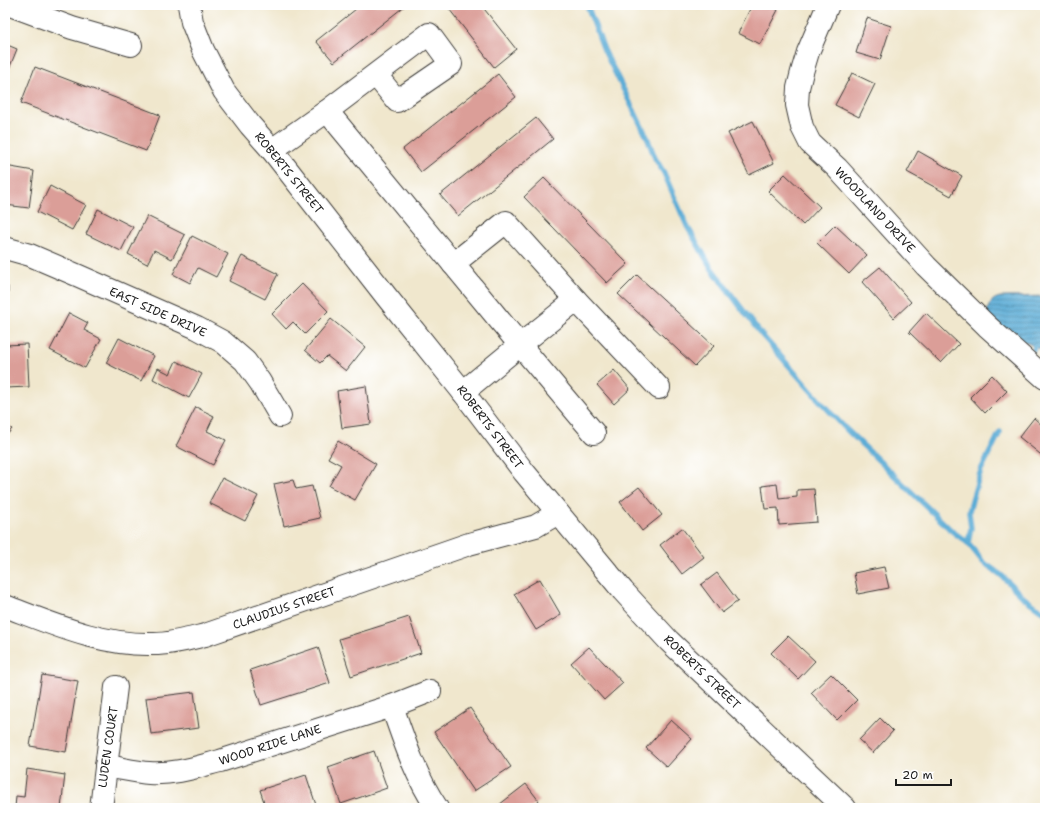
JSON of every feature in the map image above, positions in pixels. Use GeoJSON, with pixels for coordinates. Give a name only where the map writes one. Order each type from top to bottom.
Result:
{"type":"FeatureCollection","features":[{"type":"Feature","properties":{"kind":"street"},"geometry":{"type":"LineString","coordinates":[[10,5],[72,28],[131,45]]}},
{"type":"Feature","properties":{"kind":"street","name":"ROBERTS STREET"},"geometry":{"type":"LineString","coordinates":[[189,5],[192,22],[203,50],[224,91],[463,392],[524,472],[623,591],[669,641],[846,808]]}},
{"type":"Feature","properties":{"kind":"street","name":"WOODLAND DRIVE"},"geometry":{"type":"LineString","coordinates":[[828,5],[808,52],[798,88],[797,106],[802,127],[810,142],[837,168],[926,266],[987,326],[1045,378]]}},
{"type":"Feature","properties":{"kind":"street"},"geometry":{"type":"LineString","coordinates":[[272,150],[376,74]]}},
{"type":"Feature","properties":{"kind":"street"},"geometry":{"type":"LineString","coordinates":[[327,111],[520,346],[594,432]]}},
{"type":"Feature","properties":{"kind":"street"},"geometry":{"type":"LineString","coordinates":[[453,264],[506,222],[576,300],[659,388]]}},
{"type":"Feature","properties":{"kind":"street","name":"EAST SIDE DRIVE"},"geometry":{"type":"LineString","coordinates":[[5,248],[30,256],[79,276],[197,328],[224,342],[245,361],[260,382],[280,416]]}},
{"type":"Feature","properties":{"kind":"street"},"geometry":{"type":"LineString","coordinates":[[463,392],[576,300]]}},
{"type":"Feature","properties":{"kind":"street","name":"CLAUDIUS STREET"},"geometry":{"type":"LineString","coordinates":[[5,606],[86,635],[110,641],[155,644],[180,641],[205,635],[469,544],[536,526],[558,513]]}},
{"type":"Feature","properties":{"kind":"street","name":"LUDEN COURT"},"geometry":{"type":"LineString","coordinates":[[101,808],[116,687]]}},
{"type":"Feature","properties":{"kind":"street","name":"WOOD RIDE LANE"},"geometry":{"type":"LineString","coordinates":[[106,766],[150,773],[172,772],[198,767],[392,706],[430,691]]}},
{"type":"Feature","properties":{"kind":"street"},"geometry":{"type":"LineString","coordinates":[[392,706],[416,771],[437,808]]}},
{"type":"Feature","properties":{"kind":"water"},"geometry":{"type":"Polygon","coordinates":[[[1045,296],[1045,351],[1020,340],[995,325],[987,312],[991,302],[1000,297],[1045,296]]]}},
{"type":"Feature","properties":{"kind":"building"},"geometry":{"type":"Polygon","coordinates":[[[361,5],[406,5],[334,62],[316,41],[361,5]]]}},
{"type":"Feature","properties":{"kind":"building"},"geometry":{"type":"Polygon","coordinates":[[[446,5],[481,5],[516,49],[494,67],[446,5]]]}},
{"type":"Feature","properties":{"kind":"building"},"geometry":{"type":"Polygon","coordinates":[[[752,5],[768,5],[778,10],[760,44],[738,33],[752,5]]]}},
{"type":"Feature","properties":{"kind":"building"},"geometry":{"type":"Polygon","coordinates":[[[867,18],[891,26],[880,60],[856,53],[867,18]]]}},
{"type":"Feature","properties":{"kind":"building"},"geometry":{"type":"Polygon","coordinates":[[[5,44],[17,49],[5,79],[5,44]]]}},
{"type":"Feature","properties":{"kind":"building"},"geometry":{"type":"Polygon","coordinates":[[[35,67],[160,115],[146,151],[21,103],[35,67]]]}},
{"type":"Feature","properties":{"kind":"building"},"geometry":{"type":"Polygon","coordinates":[[[852,73],[875,84],[859,117],[835,105],[852,73]]]}},
{"type":"Feature","properties":{"kind":"building"},"geometry":{"type":"Polygon","coordinates":[[[498,74],[516,97],[421,172],[403,149],[498,74]]]}},
{"type":"Feature","properties":{"kind":"building"},"geometry":{"type":"Polygon","coordinates":[[[536,118],[553,139],[458,216],[440,195],[536,118]]]}},
{"type":"Feature","properties":{"kind":"building"},"geometry":{"type":"Polygon","coordinates":[[[753,121],[774,163],[749,175],[728,133],[753,121]]]}},
{"type":"Feature","properties":{"kind":"building"},"geometry":{"type":"Polygon","coordinates":[[[918,151],[962,176],[951,196],[907,172],[918,151]]]}},
{"type":"Feature","properties":{"kind":"building"},"geometry":{"type":"Polygon","coordinates":[[[5,166],[34,171],[29,208],[5,205],[5,166]]]}},
{"type":"Feature","properties":{"kind":"building"},"geometry":{"type":"Polygon","coordinates":[[[785,174],[820,207],[803,225],[768,191],[785,174]]]}},
{"type":"Feature","properties":{"kind":"building"},"geometry":{"type":"Polygon","coordinates":[[[544,178],[628,264],[607,283],[524,197],[544,178]]]}},
{"type":"Feature","properties":{"kind":"building"},"geometry":{"type":"Polygon","coordinates":[[[50,186],[86,205],[72,230],[37,212],[50,186]]]}},
{"type":"Feature","properties":{"kind":"building"},"geometry":{"type":"Polygon","coordinates":[[[98,209],[133,227],[121,251],[86,234],[98,209]]]}},
{"type":"Feature","properties":{"kind":"building"},"geometry":{"type":"Polygon","coordinates":[[[147,216],[185,235],[172,259],[154,250],[147,264],[128,254],[147,216]]]}},
{"type":"Feature","properties":{"kind":"building"},"geometry":{"type":"Polygon","coordinates":[[[835,225],[867,255],[849,274],[817,243],[835,225]]]}},
{"type":"Feature","properties":{"kind":"building"},"geometry":{"type":"Polygon","coordinates":[[[192,236],[228,254],[216,277],[198,268],[190,283],[173,274],[192,236]]]}},
{"type":"Feature","properties":{"kind":"building"},"geometry":{"type":"Polygon","coordinates":[[[242,256],[278,274],[265,299],[229,281],[242,256]]]}},
{"type":"Feature","properties":{"kind":"building"},"geometry":{"type":"Polygon","coordinates":[[[880,267],[911,302],[894,318],[862,282],[880,267]]]}},
{"type":"Feature","properties":{"kind":"building"},"geometry":{"type":"Polygon","coordinates":[[[637,275],[714,346],[695,366],[618,294],[637,275]]]}},
{"type":"Feature","properties":{"kind":"building"},"geometry":{"type":"Polygon","coordinates":[[[302,284],[328,311],[305,334],[293,322],[286,329],[272,314],[302,284]]]}},
{"type":"Feature","properties":{"kind":"building"},"geometry":{"type":"Polygon","coordinates":[[[5,287],[8,287],[8,329],[5,329],[5,287]]]}},
{"type":"Feature","properties":{"kind":"building"},"geometry":{"type":"Polygon","coordinates":[[[69,313],[88,323],[84,330],[101,339],[85,368],[50,350],[69,313]]]}},
{"type":"Feature","properties":{"kind":"building"},"geometry":{"type":"Polygon","coordinates":[[[926,313],[959,344],[941,363],[909,332],[926,313]]]}},
{"type":"Feature","properties":{"kind":"building"},"geometry":{"type":"Polygon","coordinates":[[[331,319],[365,347],[346,371],[327,356],[320,363],[305,350],[331,319]]]}},
{"type":"Feature","properties":{"kind":"building"},"geometry":{"type":"Polygon","coordinates":[[[119,338],[154,356],[141,381],[106,363],[119,338]]]}},
{"type":"Feature","properties":{"kind":"building"},"geometry":{"type":"Polygon","coordinates":[[[27,344],[29,387],[5,388],[5,345],[27,344]]]}},
{"type":"Feature","properties":{"kind":"building"},"geometry":{"type":"Polygon","coordinates":[[[176,361],[202,374],[189,398],[153,379],[158,368],[170,374],[176,361]]]}},
{"type":"Feature","properties":{"kind":"building"},"geometry":{"type":"Polygon","coordinates":[[[614,370],[630,389],[614,404],[597,385],[614,370]]]}},
{"type":"Feature","properties":{"kind":"building"},"geometry":{"type":"Polygon","coordinates":[[[992,375],[1007,391],[985,413],[970,397],[992,375]]]}},
{"type":"Feature","properties":{"kind":"building"},"geometry":{"type":"Polygon","coordinates":[[[366,386],[371,424],[342,428],[337,391],[366,386]]]}},
{"type":"Feature","properties":{"kind":"building"},"geometry":{"type":"Polygon","coordinates":[[[196,407],[214,416],[207,431],[226,440],[213,465],[176,446],[196,407]]]}},
{"type":"Feature","properties":{"kind":"building"},"geometry":{"type":"Polygon","coordinates":[[[1034,418],[1045,428],[1045,458],[1019,437],[1034,418]]]}},
{"type":"Feature","properties":{"kind":"building"},"geometry":{"type":"Polygon","coordinates":[[[5,424],[12,429],[5,437],[5,424]]]}},
{"type":"Feature","properties":{"kind":"building"},"geometry":{"type":"Polygon","coordinates":[[[338,441],[376,464],[355,500],[329,486],[341,465],[328,458],[338,441]]]}},
{"type":"Feature","properties":{"kind":"building"},"geometry":{"type":"Polygon","coordinates":[[[222,478],[258,496],[245,521],[209,503],[222,478]]]}},
{"type":"Feature","properties":{"kind":"building"},"geometry":{"type":"Polygon","coordinates":[[[293,480],[296,489],[312,486],[320,518],[284,526],[274,484],[293,480]]]}},
{"type":"Feature","properties":{"kind":"building"},"geometry":{"type":"Polygon","coordinates":[[[777,484],[779,499],[797,497],[797,490],[814,489],[817,522],[779,525],[778,508],[765,509],[762,486],[777,484]]]}},
{"type":"Feature","properties":{"kind":"building"},"geometry":{"type":"Polygon","coordinates":[[[639,487],[662,515],[642,531],[620,502],[639,487]]]}},
{"type":"Feature","properties":{"kind":"building"},"geometry":{"type":"Polygon","coordinates":[[[682,528],[704,557],[682,574],[660,545],[682,528]]]}},
{"type":"Feature","properties":{"kind":"building"},"geometry":{"type":"Polygon","coordinates":[[[884,567],[889,588],[858,594],[854,573],[884,567]]]}},
{"type":"Feature","properties":{"kind":"building"},"geometry":{"type":"Polygon","coordinates":[[[717,573],[738,601],[722,613],[701,585],[717,573]]]}},
{"type":"Feature","properties":{"kind":"building"},"geometry":{"type":"Polygon","coordinates":[[[540,579],[561,615],[536,630],[514,594],[540,579]]]}},
{"type":"Feature","properties":{"kind":"building"},"geometry":{"type":"Polygon","coordinates":[[[409,617],[421,653],[351,676],[339,639],[409,617]]]}},
{"type":"Feature","properties":{"kind":"building"},"geometry":{"type":"Polygon","coordinates":[[[788,636],[815,661],[798,679],[771,653],[788,636]]]}},
{"type":"Feature","properties":{"kind":"building"},"geometry":{"type":"Polygon","coordinates":[[[318,647],[330,683],[261,705],[250,670],[318,647]]]}},
{"type":"Feature","properties":{"kind":"building"},"geometry":{"type":"Polygon","coordinates":[[[589,647],[623,683],[604,700],[571,663],[589,647]]]}},
{"type":"Feature","properties":{"kind":"building"},"geometry":{"type":"Polygon","coordinates":[[[831,674],[857,700],[837,720],[811,693],[831,674]]]}},
{"type":"Feature","properties":{"kind":"building"},"geometry":{"type":"Polygon","coordinates":[[[42,675],[78,681],[66,752],[30,746],[42,675]]]}},
{"type":"Feature","properties":{"kind":"building"},"geometry":{"type":"Polygon","coordinates":[[[194,692],[199,728],[151,734],[146,698],[194,692]]]}},
{"type":"Feature","properties":{"kind":"building"},"geometry":{"type":"Polygon","coordinates":[[[470,708],[511,767],[474,791],[434,732],[470,708]]]}},
{"type":"Feature","properties":{"kind":"building"},"geometry":{"type":"Polygon","coordinates":[[[880,718],[893,731],[873,753],[859,740],[880,718]]]}},
{"type":"Feature","properties":{"kind":"building"},"geometry":{"type":"Polygon","coordinates":[[[671,720],[692,739],[667,767],[646,748],[671,720]]]}},
{"type":"Feature","properties":{"kind":"building"},"geometry":{"type":"Polygon","coordinates":[[[374,751],[387,788],[341,804],[328,767],[374,751]]]}},
{"type":"Feature","properties":{"kind":"building"},"geometry":{"type":"Polygon","coordinates":[[[27,769],[65,775],[61,808],[15,808],[16,796],[24,797],[27,769]]]}},
{"type":"Feature","properties":{"kind":"building"},"geometry":{"type":"Polygon","coordinates":[[[306,775],[317,808],[266,808],[260,790],[306,775]]]}},
{"type":"Feature","properties":{"kind":"building"},"geometry":{"type":"Polygon","coordinates":[[[526,784],[539,801],[532,806],[533,808],[495,808],[526,784]]]}},
{"type":"Feature","properties":{"kind":"waterway"},"geometry":{"type":"LineString","coordinates":[[587,5],[604,50],[647,137],[655,158],[664,173],[687,226],[712,269],[761,334],[846,429],[952,531],[968,543],[983,562],[1001,575],[1024,598],[1045,613]]}},
{"type":"Feature","properties":{"kind":"waterway"},"geometry":{"type":"LineString","coordinates":[[968,543],[971,528],[969,512],[972,500],[981,470],[1000,432]]}}]}
